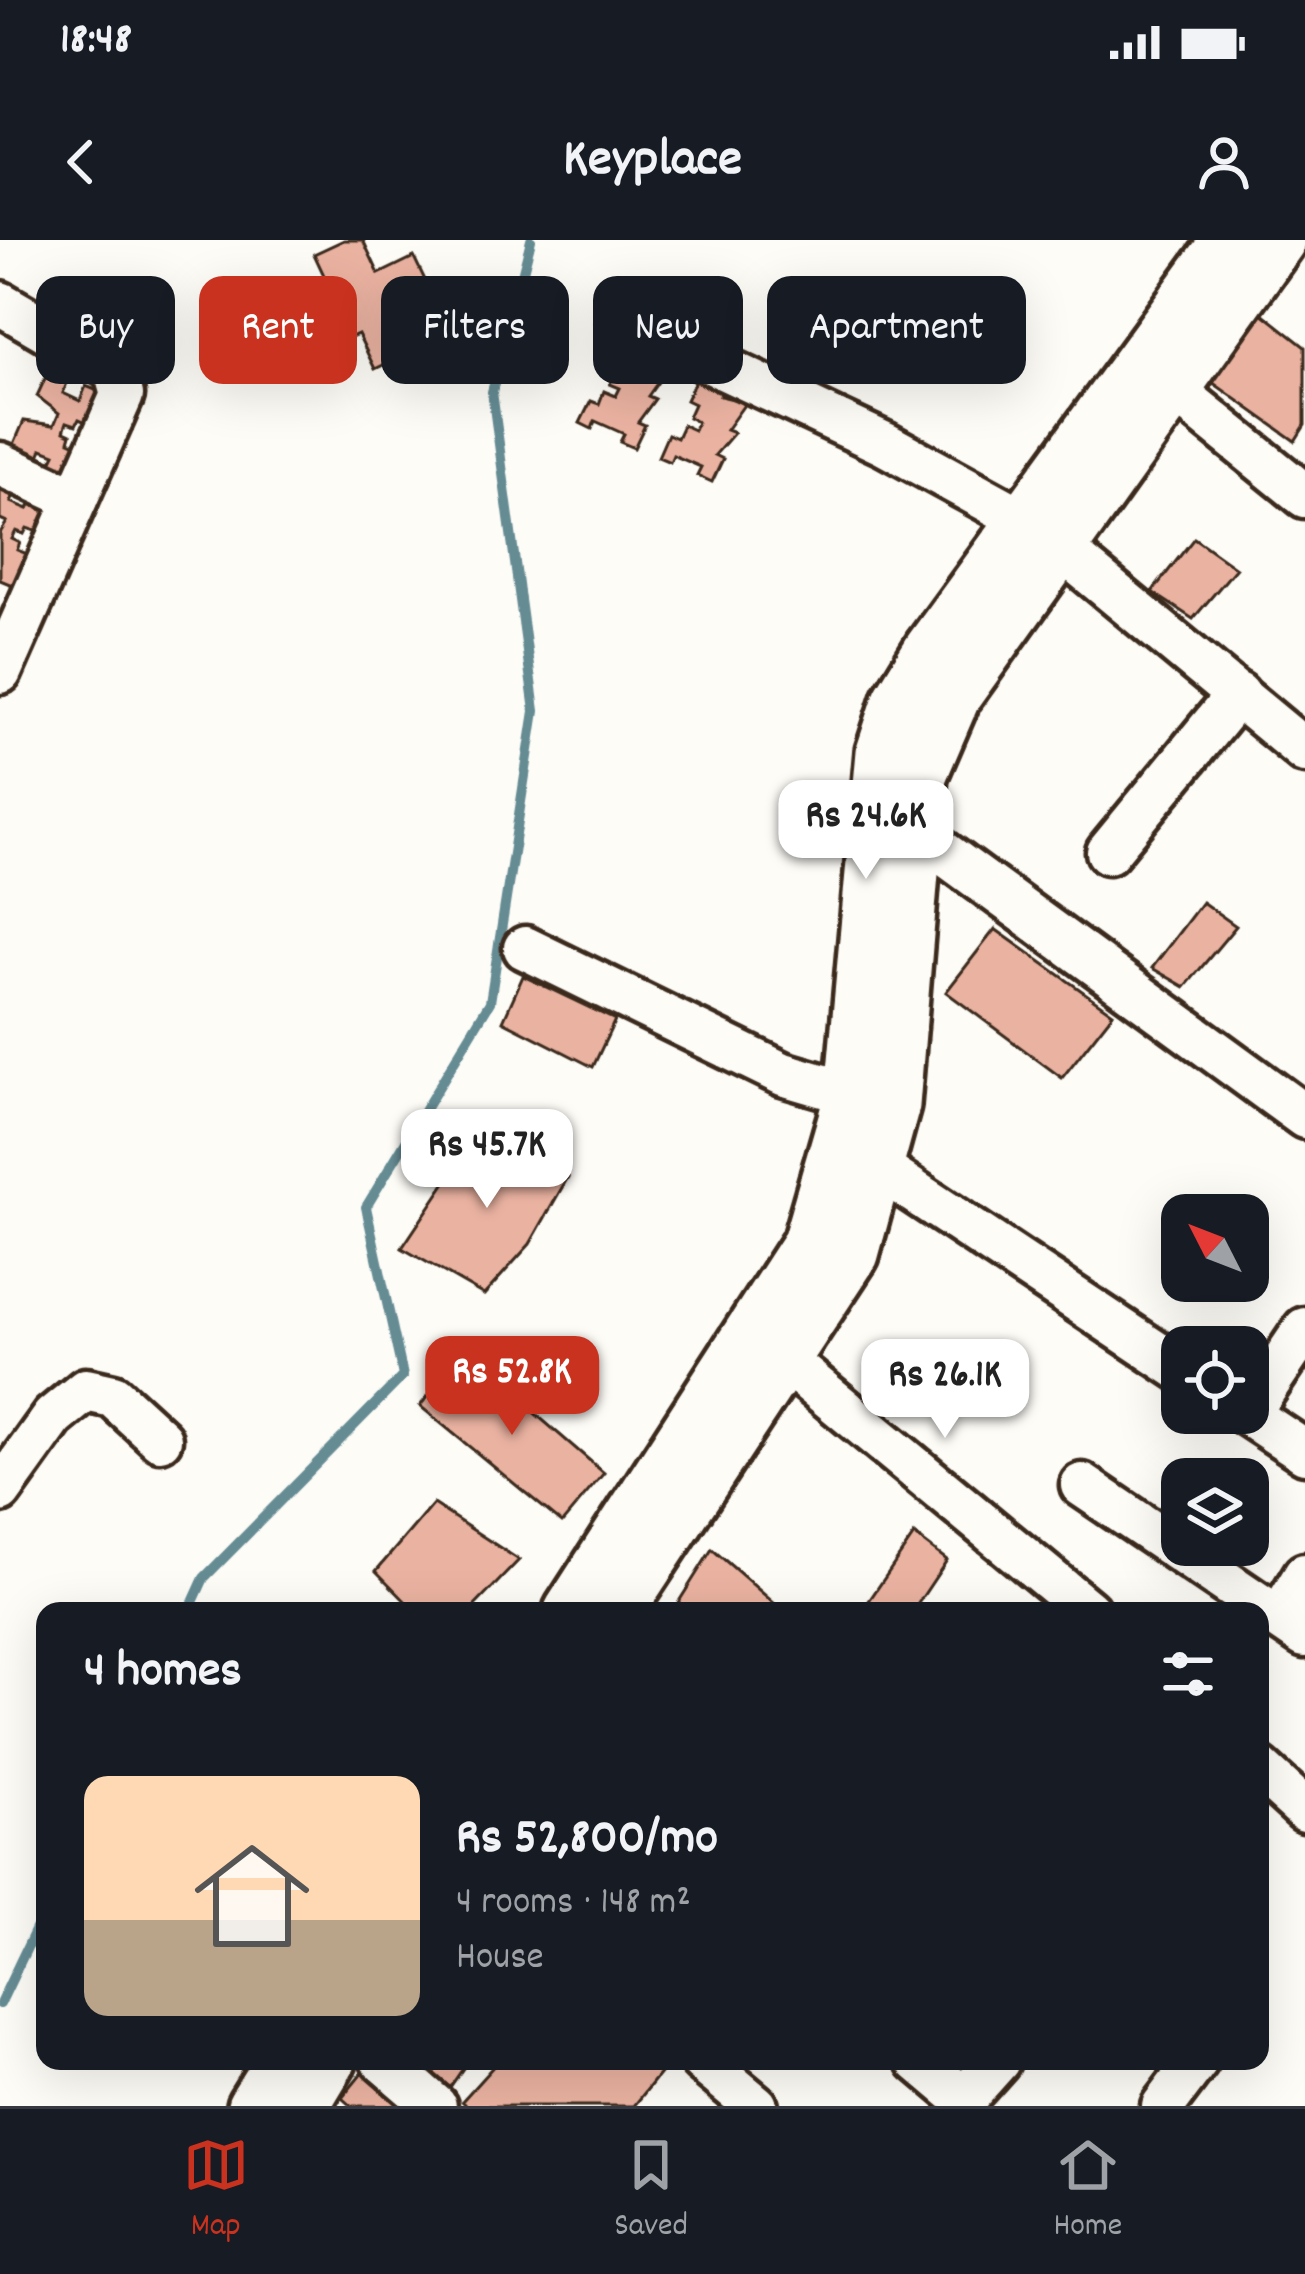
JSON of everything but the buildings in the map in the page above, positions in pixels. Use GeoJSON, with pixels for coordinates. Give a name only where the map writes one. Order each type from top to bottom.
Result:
{"type":"FeatureCollection","features":[{"type":"Feature","properties":{"kind":"street"},"geometry":{"type":"LineString","coordinates":[[623,1602],[767,1345],[808,1243],[851,1094],[882,752],[899,700],[1000,592],[1042,534],[1228,240]]}},
{"type":"Feature","properties":{"kind":"street"},"geometry":{"type":"LineString","coordinates":[[1042,534],[1173,388],[1280,240]]}},
{"type":"Feature","properties":{"kind":"street"},"geometry":{"type":"LineString","coordinates":[[0,304],[115,370],[122,395],[76,499],[14,605],[0,672]]}},
{"type":"Feature","properties":{"kind":"street"},"geometry":{"type":"LineString","coordinates":[[743,377],[885,443],[1042,534],[1305,751]]}},
{"type":"Feature","properties":{"kind":"street"},"geometry":{"type":"LineString","coordinates":[[1173,388],[1305,496]]}},
{"type":"Feature","properties":{"kind":"street"},"geometry":{"type":"LineString","coordinates":[[0,464],[76,499]]}},
{"type":"Feature","properties":{"kind":"street"},"geometry":{"type":"LineString","coordinates":[[576,1602],[767,1345],[853,1253],[894,1106],[921,775],[1000,592]]}},
{"type":"Feature","properties":{"kind":"street"},"geometry":{"type":"LineString","coordinates":[[1108,852],[1238,694]]}},
{"type":"Feature","properties":{"kind":"street"},"geometry":{"type":"LineString","coordinates":[[915,832],[1305,1117]]}},
{"type":"Feature","properties":{"kind":"street"},"geometry":{"type":"LineString","coordinates":[[526,948],[783,1074],[851,1094]]}},
{"type":"Feature","properties":{"kind":"street"},"geometry":{"type":"LineString","coordinates":[[877,1167],[1161,1356]]}},
{"type":"Feature","properties":{"kind":"street"},"geometry":{"type":"LineString","coordinates":[[1269,1381],[1305,1329]]}},
{"type":"Feature","properties":{"kind":"street"},"geometry":{"type":"LineString","coordinates":[[767,1345],[1077,1602]]}},
{"type":"Feature","properties":{"kind":"street"},"geometry":{"type":"LineString","coordinates":[[0,1491],[52,1417],[86,1390],[112,1396],[160,1439]]}},
{"type":"Feature","properties":{"kind":"street"},"geometry":{"type":"LineString","coordinates":[[1269,1428],[1305,1452]]}},
{"type":"Feature","properties":{"kind":"street"},"geometry":{"type":"LineString","coordinates":[[1082,1485],[1255,1602]]}},
{"type":"Feature","properties":{"kind":"street"},"geometry":{"type":"LineString","coordinates":[[1292,1627],[1305,1575]]}},
{"type":"Feature","properties":{"kind":"street"},"geometry":{"type":"LineString","coordinates":[[1269,1777],[1305,1810]]}},
{"type":"Feature","properties":{"kind":"street"},"geometry":{"type":"LineString","coordinates":[[253,2106],[275,2070]]}},
{"type":"Feature","properties":{"kind":"street"},"geometry":{"type":"LineString","coordinates":[[303,2106],[325,2070]]}},
{"type":"Feature","properties":{"kind":"street"},"geometry":{"type":"LineString","coordinates":[[393,2070],[436,2106]]}},
{"type":"Feature","properties":{"kind":"street"},"geometry":{"type":"LineString","coordinates":[[930,2070],[964,2099],[990,2070]]}},
{"type":"Feature","properties":{"kind":"street"},"geometry":{"type":"LineString","coordinates":[[1163,2106],[1190,2070]]}},
{"type":"Feature","properties":{"kind":"waterway"},"geometry":{"type":"LineString","coordinates":[[193,1602],[204,1578],[403,1376],[366,1207],[490,1002],[535,711],[492,392],[531,240]]}},
{"type":"Feature","properties":{"kind":"waterway"},"geometry":{"type":"LineString","coordinates":[[0,2004],[36,1929]]}}]}
